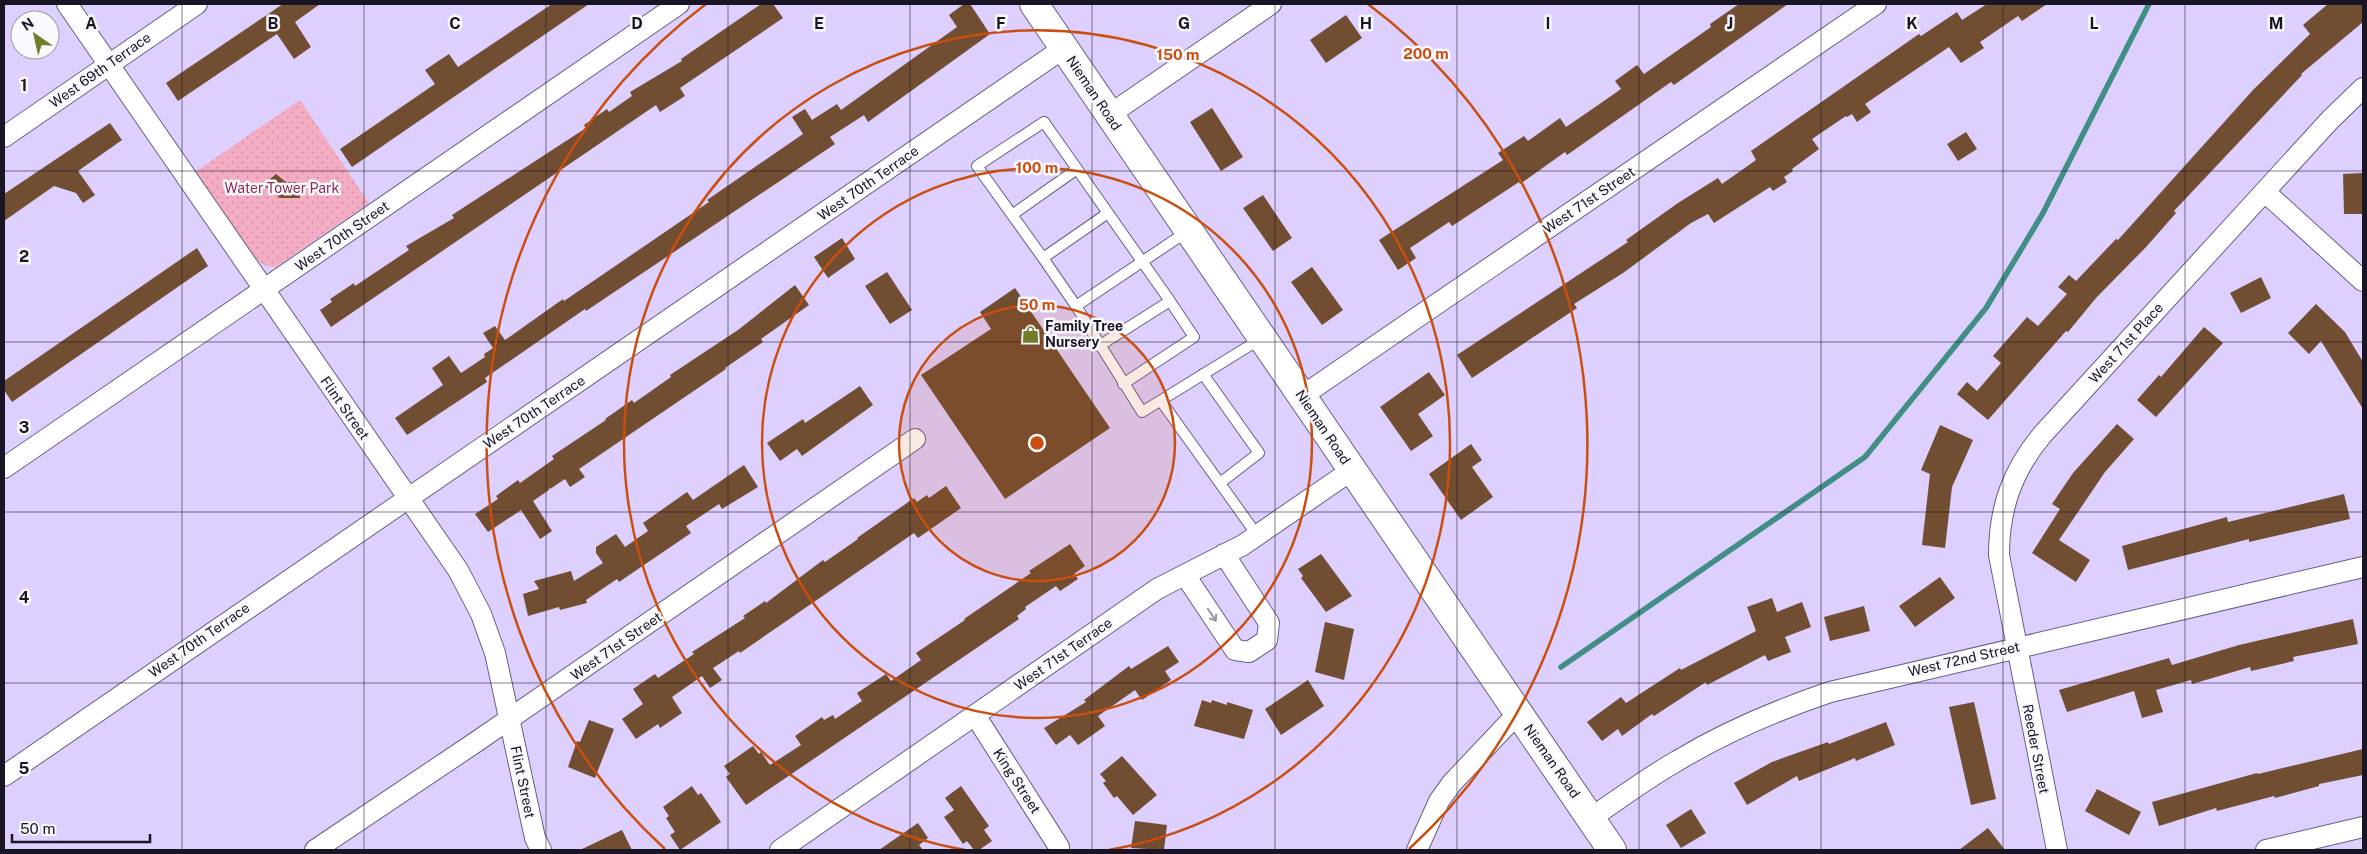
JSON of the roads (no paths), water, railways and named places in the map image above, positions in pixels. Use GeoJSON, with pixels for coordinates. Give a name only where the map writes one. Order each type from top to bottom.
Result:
{"type":"FeatureCollection","features":[{"type":"Feature","properties":{"kind":"main road","name":"Nieman Road"},"geometry":{"type":"LineString","coordinates":[[1034,4],[1612,850]]}},
{"type":"Feature","properties":{"kind":"street","name":"Flint Street"},"geometry":{"type":"LineString","coordinates":[[67,4],[458,570],[481,614],[495,653],[535,838],[540,850]]}},
{"type":"Feature","properties":{"kind":"street","name":"West 69th Terrace"},"geometry":{"type":"LineString","coordinates":[[4,136],[197,4]]}},
{"type":"Feature","properties":{"kind":"street","name":"West 70th Street"},"geometry":{"type":"LineString","coordinates":[[4,468],[679,4]]}},
{"type":"Feature","properties":{"kind":"street"},"geometry":{"type":"LineString","coordinates":[[1109,115],[1271,4]]}},
{"type":"Feature","properties":{"kind":"street","name":"West 71st Street"},"geometry":{"type":"LineString","coordinates":[[1302,396],[1876,4]]}},
{"type":"Feature","properties":{"kind":"street","name":"West 70th Terrace"},"geometry":{"type":"LineString","coordinates":[[4,776],[1064,48]]}},
{"type":"Feature","properties":{"kind":"street","name":"West 71st Place"},"geometry":{"type":"LineString","coordinates":[[2015,647],[1998,555],[1998,533],[2002,512],[2017,470],[2042,435],[2330,120],[2363,88]]}},
{"type":"Feature","properties":{"kind":"street"},"geometry":{"type":"LineString","coordinates":[[2264,192],[2363,281]]}},
{"type":"Feature","properties":{"kind":"street","name":"West 71st Street"},"geometry":{"type":"LineString","coordinates":[[315,850],[509,720],[915,438]]}},
{"type":"Feature","properties":{"kind":"street","name":"West 71st Terrace"},"geometry":{"type":"LineString","coordinates":[[780,850],[1157,589],[1257,535],[1352,470]]}},
{"type":"Feature","properties":{"kind":"street"},"geometry":{"type":"LineString","coordinates":[[1185,575],[1235,650],[1249,652],[1267,640],[1269,623],[1224,554]]}},
{"type":"Feature","properties":{"kind":"street","name":"West 72nd Street"},"geometry":{"type":"LineString","coordinates":[[1591,818],[1676,761],[1725,734],[1786,707],[1870,681],[2363,567]]}},
{"type":"Feature","properties":{"kind":"street","name":"Reeder Street"},"geometry":{"type":"LineString","coordinates":[[2015,647],[2056,850]]}},
{"type":"Feature","properties":{"kind":"street"},"geometry":{"type":"LineString","coordinates":[[1416,850],[1439,802],[1452,783],[1518,713]]}},
{"type":"Feature","properties":{"kind":"street","name":"King Street"},"geometry":{"type":"LineString","coordinates":[[974,715],[1059,847]]}},
{"type":"Feature","properties":{"kind":"street"},"geometry":{"type":"LineString","coordinates":[[2266,850],[2363,826]]}},
{"type":"Feature","properties":{"kind":"lane"},"geometry":{"type":"LineString","coordinates":[[1123,384],[1194,337],[1044,122],[977,166],[1076,306],[1099,346],[1123,384],[1142,412],[1262,338]]}},
{"type":"Feature","properties":{"kind":"lane"},"geometry":{"type":"LineString","coordinates":[[1012,215],[1077,169]]}},
{"type":"Feature","properties":{"kind":"lane"},"geometry":{"type":"LineString","coordinates":[[1043,258],[1108,213]]}},
{"type":"Feature","properties":{"kind":"lane"},"geometry":{"type":"LineString","coordinates":[[1076,306],[1188,231]]}},
{"type":"Feature","properties":{"kind":"lane"},"geometry":{"type":"LineString","coordinates":[[1099,346],[1170,301]]}},
{"type":"Feature","properties":{"kind":"lane"},"geometry":{"type":"LineString","coordinates":[[1203,374],[1259,454],[1220,483]]}},
{"type":"Feature","properties":{"kind":"lane"},"geometry":{"type":"LineString","coordinates":[[1161,401],[1257,535]]}},
{"type":"Feature","properties":{"kind":"waterway"},"geometry":{"type":"LineString","coordinates":[[1561,667],[1865,457],[1986,308],[2043,213],[2149,4]]}},
{"type":"Feature","properties":{"kind":"place","name":"Family Tree Nursery"},"geometry":{"type":"Point","coordinates":[1031,334]}},
{"type":"Feature","properties":{"kind":"park label","name":"Water Tower Park"},"geometry":{"type":"Point","coordinates":[282,188]}}]}
